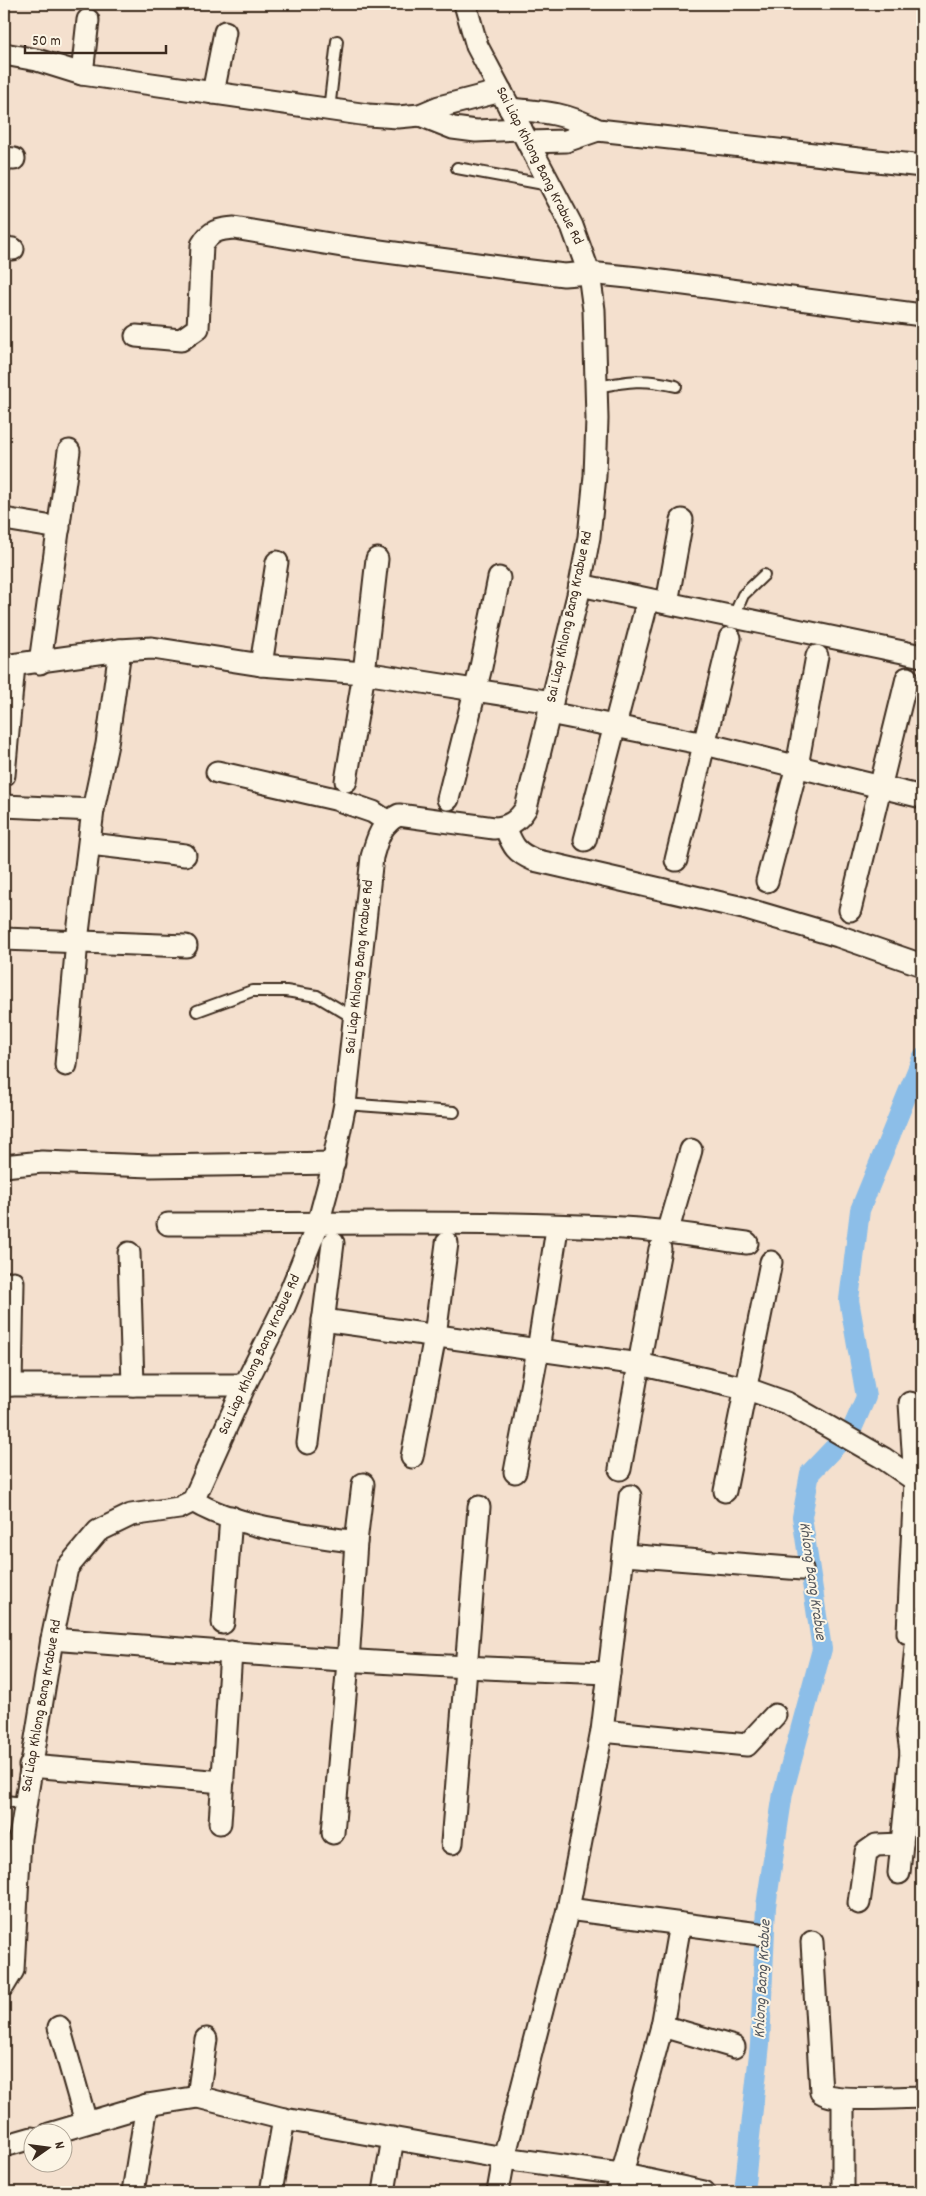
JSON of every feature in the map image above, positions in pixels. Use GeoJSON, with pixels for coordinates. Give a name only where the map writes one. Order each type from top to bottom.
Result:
{"type":"FeatureCollection","features":[{"type":"Feature","properties":{"kind":"street","name":"Sai Liap Khlong Bang Krabue Rd"},"geometry":{"type":"LineString","coordinates":[[465,4],[477,46],[572,226],[589,273],[594,310],[596,476],[580,585],[526,808],[520,817],[505,827]]}},
{"type":"Feature","properties":{"kind":"street"},"geometry":{"type":"LineString","coordinates":[[82,74],[88,20]]}},
{"type":"Feature","properties":{"kind":"street"},"geometry":{"type":"LineString","coordinates":[[213,94],[225,32]]}},
{"type":"Feature","properties":{"kind":"street"},"geometry":{"type":"LineString","coordinates":[[4,54],[37,60],[82,74],[329,110],[398,116],[420,114],[439,107],[506,100],[577,119],[598,130],[922,166]]}},
{"type":"Feature","properties":{"kind":"street"},"geometry":{"type":"LineString","coordinates":[[420,114],[453,128],[566,141],[598,130]]}},
{"type":"Feature","properties":{"kind":"street"},"geometry":{"type":"LineString","coordinates":[[136,336],[181,340],[198,328],[202,244],[207,237],[217,230],[234,228],[342,246],[564,276],[589,273],[922,315]]}},
{"type":"Feature","properties":{"kind":"street"},"geometry":{"type":"LineString","coordinates":[[40,663],[69,451]]}},
{"type":"Feature","properties":{"kind":"street"},"geometry":{"type":"LineString","coordinates":[[4,519],[59,528]]}},
{"type":"Feature","properties":{"kind":"street"},"geometry":{"type":"LineString","coordinates":[[667,603],[682,520]]}},
{"type":"Feature","properties":{"kind":"street"},"geometry":{"type":"LineString","coordinates":[[346,780],[364,672],[377,559]]}},
{"type":"Feature","properties":{"kind":"street"},"geometry":{"type":"LineString","coordinates":[[261,665],[277,562]]}},
{"type":"Feature","properties":{"kind":"street"},"geometry":{"type":"LineString","coordinates":[[448,798],[475,692],[499,578]]}},
{"type":"Feature","properties":{"kind":"street"},"geometry":{"type":"LineString","coordinates":[[580,585],[922,656]]}},
{"type":"Feature","properties":{"kind":"street"},"geometry":{"type":"LineString","coordinates":[[586,840],[646,607]]}},
{"type":"Feature","properties":{"kind":"street"},"geometry":{"type":"LineString","coordinates":[[676,860],[730,638]]}},
{"type":"Feature","properties":{"kind":"street"},"geometry":{"type":"LineString","coordinates":[[4,775],[9,666],[120,650],[152,648],[261,665],[364,672],[475,692],[705,744],[922,797]]}},
{"type":"Feature","properties":{"kind":"street"},"geometry":{"type":"LineString","coordinates":[[66,1065],[77,941],[93,810],[107,744],[120,650]]}},
{"type":"Feature","properties":{"kind":"street"},"geometry":{"type":"LineString","coordinates":[[767,881],[796,766],[817,656]]}},
{"type":"Feature","properties":{"kind":"street"},"geometry":{"type":"LineString","coordinates":[[850,910],[907,678]]}},
{"type":"Feature","properties":{"kind":"street"},"geometry":{"type":"LineString","coordinates":[[217,772],[335,799],[373,812],[388,822],[404,815],[494,828],[505,827],[520,854],[534,860],[743,908],[838,936],[922,965]]}},
{"type":"Feature","properties":{"kind":"street"},"geometry":{"type":"LineString","coordinates":[[4,806],[93,810]]}},
{"type":"Feature","properties":{"kind":"street","name":"Sai Liap Khlong Bang Krabue Rd"},"geometry":{"type":"LineString","coordinates":[[4,1985],[13,1970],[20,1838],[30,1766],[52,1639],[67,1568],[98,1531],[131,1515],[179,1508],[193,1501],[245,1385],[284,1307],[318,1224],[334,1163],[345,1104],[372,857],[377,838],[388,822]]}},
{"type":"Feature","properties":{"kind":"street"},"geometry":{"type":"LineString","coordinates":[[90,844],[185,855]]}},
{"type":"Feature","properties":{"kind":"street"},"geometry":{"type":"LineString","coordinates":[[4,939],[186,946]]}},
{"type":"Feature","properties":{"kind":"street"},"geometry":{"type":"LineString","coordinates":[[620,1469],[663,1241],[691,1150]]}},
{"type":"Feature","properties":{"kind":"street"},"geometry":{"type":"LineString","coordinates":[[4,1166],[42,1162],[151,1166],[334,1163]]}},
{"type":"Feature","properties":{"kind":"street"},"geometry":{"type":"LineString","coordinates":[[168,1224],[499,1224],[625,1228],[663,1241],[748,1243]]}},
{"type":"Feature","properties":{"kind":"street"},"geometry":{"type":"LineString","coordinates":[[515,1472],[538,1350],[556,1235]]}},
{"type":"Feature","properties":{"kind":"street"},"geometry":{"type":"LineString","coordinates":[[308,1443],[333,1242]]}},
{"type":"Feature","properties":{"kind":"street"},"geometry":{"type":"LineString","coordinates":[[412,1457],[435,1336],[448,1243]]}},
{"type":"Feature","properties":{"kind":"street"},"geometry":{"type":"LineString","coordinates":[[129,1253],[133,1385]]}},
{"type":"Feature","properties":{"kind":"street"},"geometry":{"type":"LineString","coordinates":[[725,1490],[771,1262]]}},
{"type":"Feature","properties":{"kind":"street"},"geometry":{"type":"LineString","coordinates":[[13,1282],[7,1385],[245,1385]]}},
{"type":"Feature","properties":{"kind":"street"},"geometry":{"type":"LineString","coordinates":[[323,1320],[639,1364],[745,1388],[769,1395],[807,1414],[883,1458],[918,1483]]}},
{"type":"Feature","properties":{"kind":"street"},"geometry":{"type":"LineString","coordinates":[[899,1873],[902,1844],[914,1808],[916,1753],[908,1731],[918,1483],[910,1403]]}},
{"type":"Feature","properties":{"kind":"street"},"geometry":{"type":"LineString","coordinates":[[333,1832],[348,1662],[356,1542],[363,1484]]}},
{"type":"Feature","properties":{"kind":"street"},"geometry":{"type":"LineString","coordinates":[[498,2192],[504,2158],[568,1909],[602,1731],[630,1496]]}},
{"type":"Feature","properties":{"kind":"street"},"geometry":{"type":"LineString","coordinates":[[193,1501],[208,1510],[273,1529],[356,1542]]}},
{"type":"Feature","properties":{"kind":"street"},"geometry":{"type":"LineString","coordinates":[[452,1843],[478,1507]]}},
{"type":"Feature","properties":{"kind":"street"},"geometry":{"type":"LineString","coordinates":[[223,1622],[231,1517]]}},
{"type":"Feature","properties":{"kind":"street"},"geometry":{"type":"LineString","coordinates":[[624,1556],[802,1570]]}},
{"type":"Feature","properties":{"kind":"street"},"geometry":{"type":"LineString","coordinates":[[52,1639],[348,1662],[609,1673]]}},
{"type":"Feature","properties":{"kind":"street"},"geometry":{"type":"LineString","coordinates":[[220,1823],[231,1652]]}},
{"type":"Feature","properties":{"kind":"street"},"geometry":{"type":"LineString","coordinates":[[602,1731],[747,1745],[775,1715]]}},
{"type":"Feature","properties":{"kind":"street"},"geometry":{"type":"LineString","coordinates":[[30,1766],[223,1782]]}},
{"type":"Feature","properties":{"kind":"street"},"geometry":{"type":"LineString","coordinates":[[859,1903],[866,1852],[876,1845],[902,1844]]}},
{"type":"Feature","properties":{"kind":"street"},"geometry":{"type":"LineString","coordinates":[[568,1909],[759,1934]]}},
{"type":"Feature","properties":{"kind":"street"},"geometry":{"type":"LineString","coordinates":[[618,2183],[662,2026],[680,1924]]}},
{"type":"Feature","properties":{"kind":"street"},"geometry":{"type":"LineString","coordinates":[[812,1942],[821,2092],[826,2096],[843,2099],[922,2096]]}},
{"type":"Feature","properties":{"kind":"street"},"geometry":{"type":"LineString","coordinates":[[662,2026],[734,2047]]}},
{"type":"Feature","properties":{"kind":"street"},"geometry":{"type":"LineString","coordinates":[[58,2028],[86,2122]]}},
{"type":"Feature","properties":{"kind":"street"},"geometry":{"type":"LineString","coordinates":[[198,2098],[206,2039]]}},
{"type":"Feature","properties":{"kind":"street"},"geometry":{"type":"LineString","coordinates":[[72,2127],[147,2105],[198,2098],[284,2119],[504,2158],[618,2183],[704,2192]]}},
{"type":"Feature","properties":{"kind":"street"},"geometry":{"type":"LineString","coordinates":[[843,2099],[843,2192]]}},
{"type":"Feature","properties":{"kind":"street"},"geometry":{"type":"LineString","coordinates":[[133,2192],[147,2105]]}},
{"type":"Feature","properties":{"kind":"street"},"geometry":{"type":"LineString","coordinates":[[271,2192],[284,2119]]}},
{"type":"Feature","properties":{"kind":"street"},"geometry":{"type":"LineString","coordinates":[[384,2192],[393,2138]]}},
{"type":"Feature","properties":{"kind":"street"},"geometry":{"type":"LineString","coordinates":[[4,2146],[22,2141]]}},
{"type":"Feature","properties":{"kind":"lane"},"geometry":{"type":"LineString","coordinates":[[329,110],[337,41]]}},
{"type":"Feature","properties":{"kind":"lane"},"geometry":{"type":"LineString","coordinates":[[457,168],[551,185]]}},
{"type":"Feature","properties":{"kind":"lane"},"geometry":{"type":"LineString","coordinates":[[596,387],[635,380],[652,380],[676,386]]}},
{"type":"Feature","properties":{"kind":"lane"},"geometry":{"type":"LineString","coordinates":[[734,616],[743,595],[764,575]]}},
{"type":"Feature","properties":{"kind":"lane"},"geometry":{"type":"LineString","coordinates":[[197,1011],[252,991],[286,991],[317,996],[354,1018]]}},
{"type":"Feature","properties":{"kind":"lane"},"geometry":{"type":"LineString","coordinates":[[345,1104],[454,1112]]}},
{"type":"Feature","properties":{"kind":"lane"},"geometry":{"type":"LineString","coordinates":[[4,1800],[25,1803]]}},
{"type":"Feature","properties":{"kind":"waterway","name":"Khlong Bang Krabue"},"geometry":{"type":"LineString","coordinates":[[744,2192],[760,2044],[766,1906],[783,1793],[822,1649],[802,1517],[810,1473],[852,1429],[866,1397],[849,1300],[860,1210],[922,1058]]}}]}
